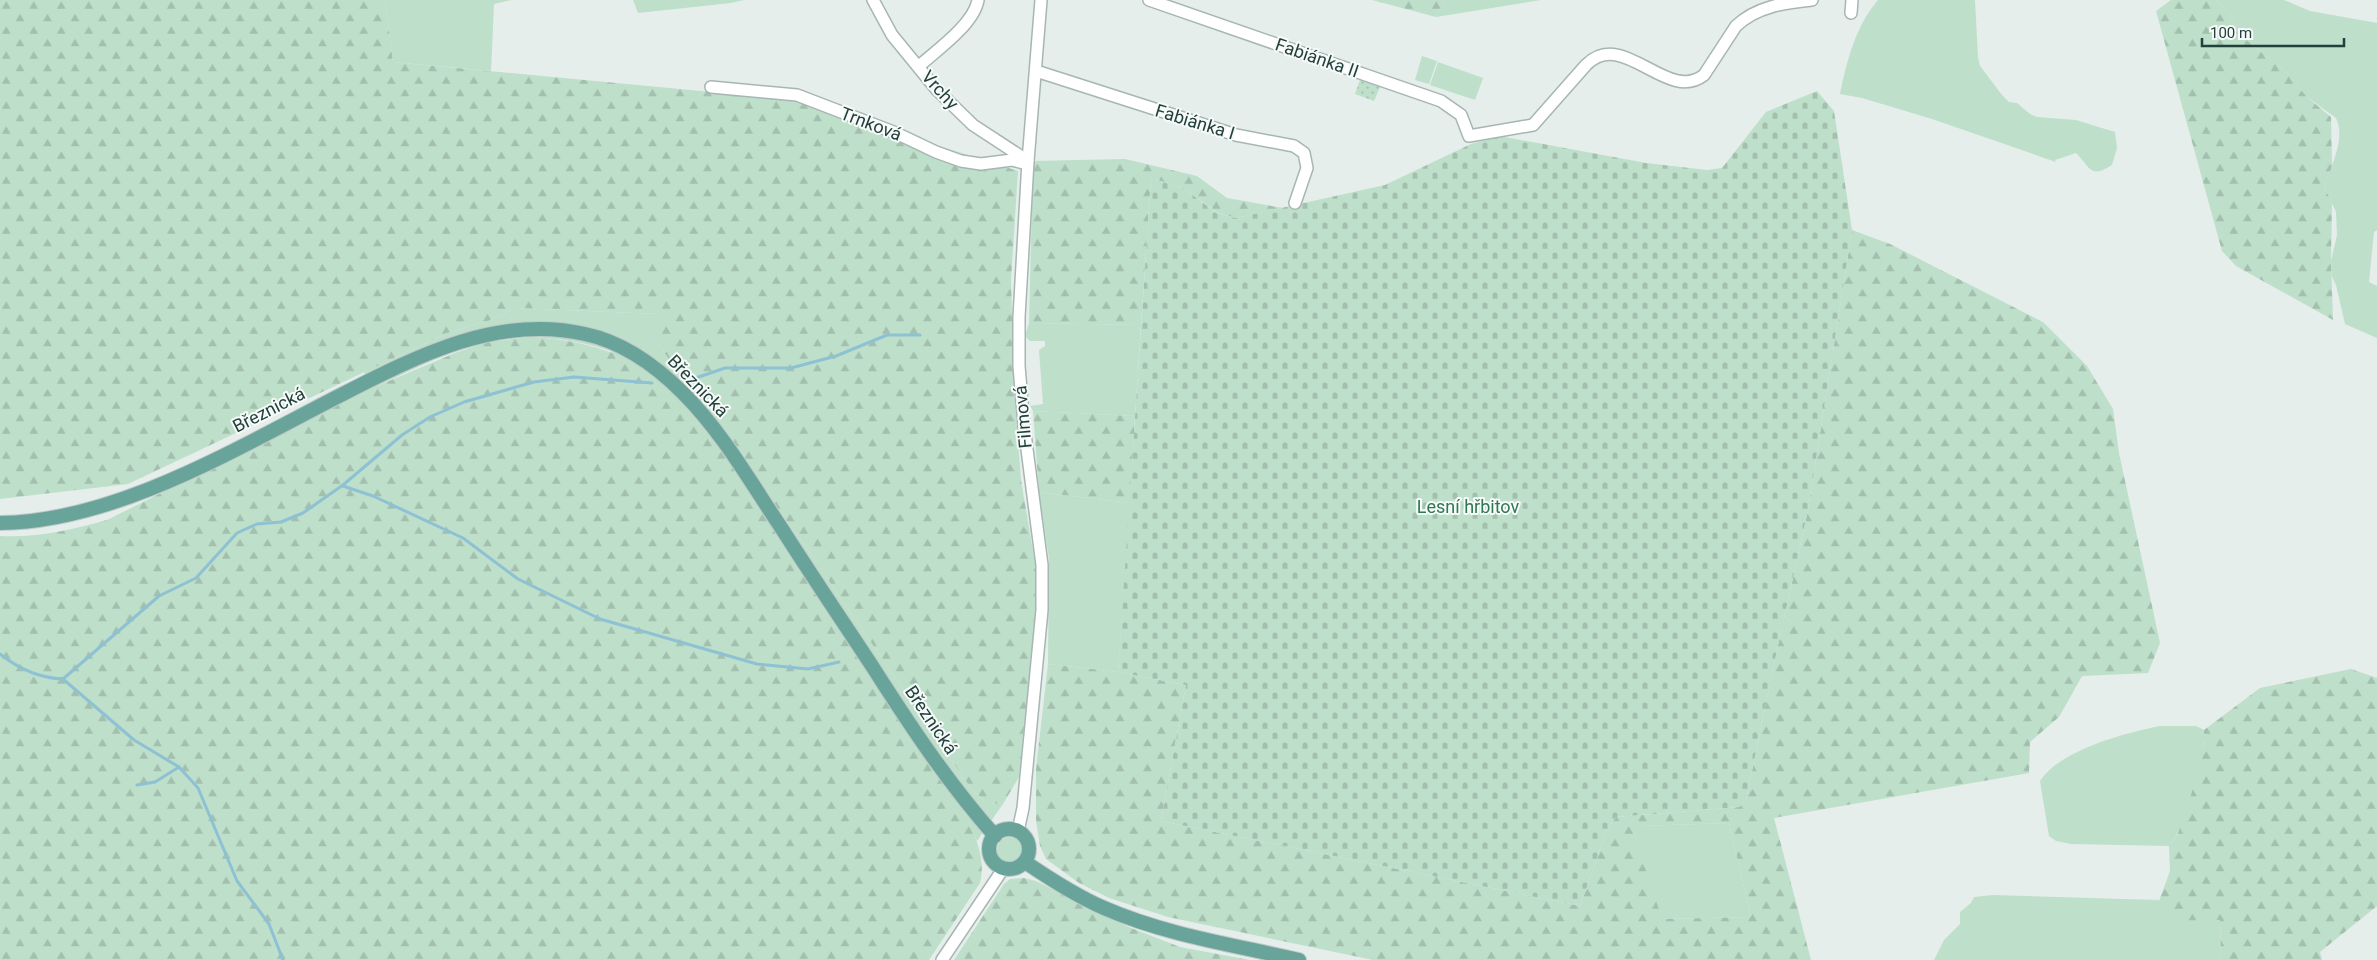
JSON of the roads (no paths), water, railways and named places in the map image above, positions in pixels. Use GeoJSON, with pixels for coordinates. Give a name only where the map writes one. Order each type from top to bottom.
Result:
{"type":"FeatureCollection","features":[{"type":"Feature","properties":{"kind":"main road","name":"Březnická"},"geometry":{"type":"LineString","coordinates":[[0,523],[52,519],[118,501],[240,446],[401,366],[475,336],[515,329],[559,330],[587,334],[607,341],[657,369],[686,396],[709,423],[751,482],[914,730],[952,784],[995,836]]}},
{"type":"Feature","properties":{"kind":"main road"},"geometry":{"type":"LineString","coordinates":[[1004,830],[1018,831],[1028,843],[1028,856],[1025,862],[1017,868],[1003,868],[995,863],[990,854],[990,845],[995,836],[1004,830]]}},
{"type":"Feature","properties":{"kind":"main road"},"geometry":{"type":"LineString","coordinates":[[1025,862],[1072,892],[1123,916],[1195,937],[1299,960]]}},
{"type":"Feature","properties":{"kind":"street","name":"Vrchy"},"geometry":{"type":"LineString","coordinates":[[873,0],[892,35],[937,90],[973,125],[1028,162]]}},
{"type":"Feature","properties":{"kind":"street"},"geometry":{"type":"LineString","coordinates":[[919,66],[960,29],[976,9],[978,0]]}},
{"type":"Feature","properties":{"kind":"street","name":"Filmová"},"geometry":{"type":"LineString","coordinates":[[1018,831],[1024,808],[1042,610],[1042,565],[1024,426],[1019,366],[1020,289],[1041,0]]}},
{"type":"Feature","properties":{"kind":"street","name":"Fabiánka II"},"geometry":{"type":"LineString","coordinates":[[1149,0],[1441,101],[1461,115],[1469,136],[1533,125],[1586,65],[1602,54],[1615,54],[1677,81],[1696,80],[1704,75],[1736,26],[1743,19],[1771,6],[1812,0]]}},
{"type":"Feature","properties":{"kind":"street"},"geometry":{"type":"LineString","coordinates":[[1851,13],[1852,0]]}},
{"type":"Feature","properties":{"kind":"street","name":"Fabiánka I"},"geometry":{"type":"LineString","coordinates":[[1036,71],[1236,135],[1294,146],[1304,153],[1307,168],[1295,203]]}},
{"type":"Feature","properties":{"kind":"street","name":"Trnková"},"geometry":{"type":"LineString","coordinates":[[711,87],[797,95],[896,132],[936,152],[961,160],[981,164],[1012,160],[1028,162]]}},
{"type":"Feature","properties":{"kind":"street"},"geometry":{"type":"LineString","coordinates":[[942,960],[1003,868]]}},
{"type":"Feature","properties":{"kind":"waterway"},"geometry":{"type":"LineString","coordinates":[[687,381],[725,368],[791,368],[836,356],[887,335],[920,335]]}},
{"type":"Feature","properties":{"kind":"waterway"},"geometry":{"type":"LineString","coordinates":[[0,654],[30,672],[46,677],[63,679],[159,596],[196,578],[237,533],[257,524],[281,522],[303,513],[343,485],[402,435],[430,417],[464,402],[534,382],[574,377],[652,383]]}},
{"type":"Feature","properties":{"kind":"waterway"},"geometry":{"type":"LineString","coordinates":[[343,486],[373,496],[463,538],[518,579],[600,619],[757,664],[808,669],[839,662]]}},
{"type":"Feature","properties":{"kind":"waterway"},"geometry":{"type":"LineString","coordinates":[[63,679],[134,740],[179,767],[198,788],[237,881],[269,924],[283,960]]}},
{"type":"Feature","properties":{"kind":"waterway"},"geometry":{"type":"LineString","coordinates":[[137,785],[155,782],[179,767]]}},
{"type":"Feature","properties":{"kind":"park label","name":"Lesní hřbitov"},"geometry":{"type":"Point","coordinates":[1468,507]}}]}
